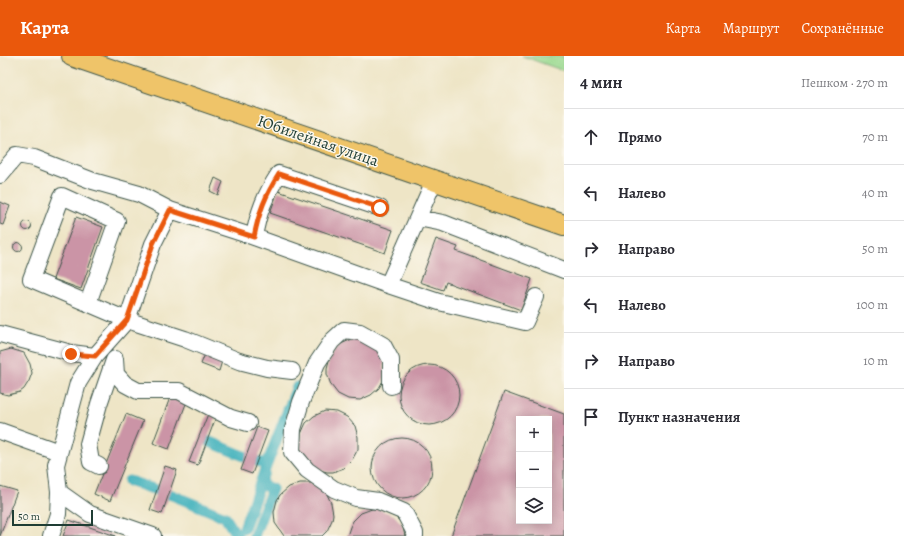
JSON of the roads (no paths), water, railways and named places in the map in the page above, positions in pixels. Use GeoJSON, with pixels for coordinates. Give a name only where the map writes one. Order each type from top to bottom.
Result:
{"type":"FeatureCollection","features":[{"type":"Feature","properties":{"kind":"main road","name":"Юбилейная улица"},"geometry":{"type":"LineString","coordinates":[[72,56],[564,225]]}},
{"type":"Feature","properties":{"kind":"lane"},"geometry":{"type":"LineString","coordinates":[[0,175],[17,155],[34,158],[93,181],[139,194],[170,210],[254,237],[388,285],[439,302],[525,322],[536,297]]}},
{"type":"Feature","properties":{"kind":"lane"},"geometry":{"type":"LineString","coordinates":[[254,237],[258,217],[268,190],[279,174],[380,208]]}},
{"type":"Feature","properties":{"kind":"lane"},"geometry":{"type":"LineString","coordinates":[[388,285],[434,181]]}},
{"type":"Feature","properties":{"kind":"lane"},"geometry":{"type":"LineString","coordinates":[[88,303],[117,221],[62,196],[31,280],[127,320],[185,339],[239,361],[267,368],[292,371]]}},
{"type":"Feature","properties":{"kind":"lane"},"geometry":{"type":"LineString","coordinates":[[100,466],[91,462],[88,444],[99,404],[153,244],[170,210]]}},
{"type":"Feature","properties":{"kind":"lane"},"geometry":{"type":"LineString","coordinates":[[418,218],[443,224],[564,270]]}},
{"type":"Feature","properties":{"kind":"lane"},"geometry":{"type":"LineString","coordinates":[[51,536],[58,514],[59,492],[56,465],[78,383],[95,356],[127,320]]}},
{"type":"Feature","properties":{"kind":"lane"},"geometry":{"type":"LineString","coordinates":[[391,386],[391,360],[383,345],[360,332],[344,330],[332,340],[317,363],[292,429],[292,452],[307,470],[334,489],[356,498],[378,501],[404,512],[415,533],[415,536]]}},
{"type":"Feature","properties":{"kind":"lane"},"geometry":{"type":"LineString","coordinates":[[0,334],[71,354],[95,356]]}},
{"type":"Feature","properties":{"kind":"lane"},"geometry":{"type":"LineString","coordinates":[[115,359],[116,374],[125,384],[138,391],[179,391],[231,418],[248,423]]}},
{"type":"Feature","properties":{"kind":"lane"},"geometry":{"type":"LineString","coordinates":[[0,431],[59,452]]}},
{"type":"Feature","properties":{"kind":"lane"},"geometry":{"type":"LineString","coordinates":[[59,492],[90,514],[153,536]]}},
{"type":"Feature","properties":{"kind":"waterway"},"geometry":{"type":"LineString","coordinates":[[259,462],[267,464],[297,387]]}},
{"type":"Feature","properties":{"kind":"waterway"},"geometry":{"type":"LineString","coordinates":[[210,442],[244,456]]}},
{"type":"Feature","properties":{"kind":"waterway"},"geometry":{"type":"LineString","coordinates":[[244,528],[267,464]]}},
{"type":"Feature","properties":{"kind":"waterway"},"geometry":{"type":"LineString","coordinates":[[129,481],[172,495],[225,517],[237,536]]}},
{"type":"Feature","properties":{"kind":"waterway"},"geometry":{"type":"LineString","coordinates":[[254,536],[272,489],[260,484]]}}]}
